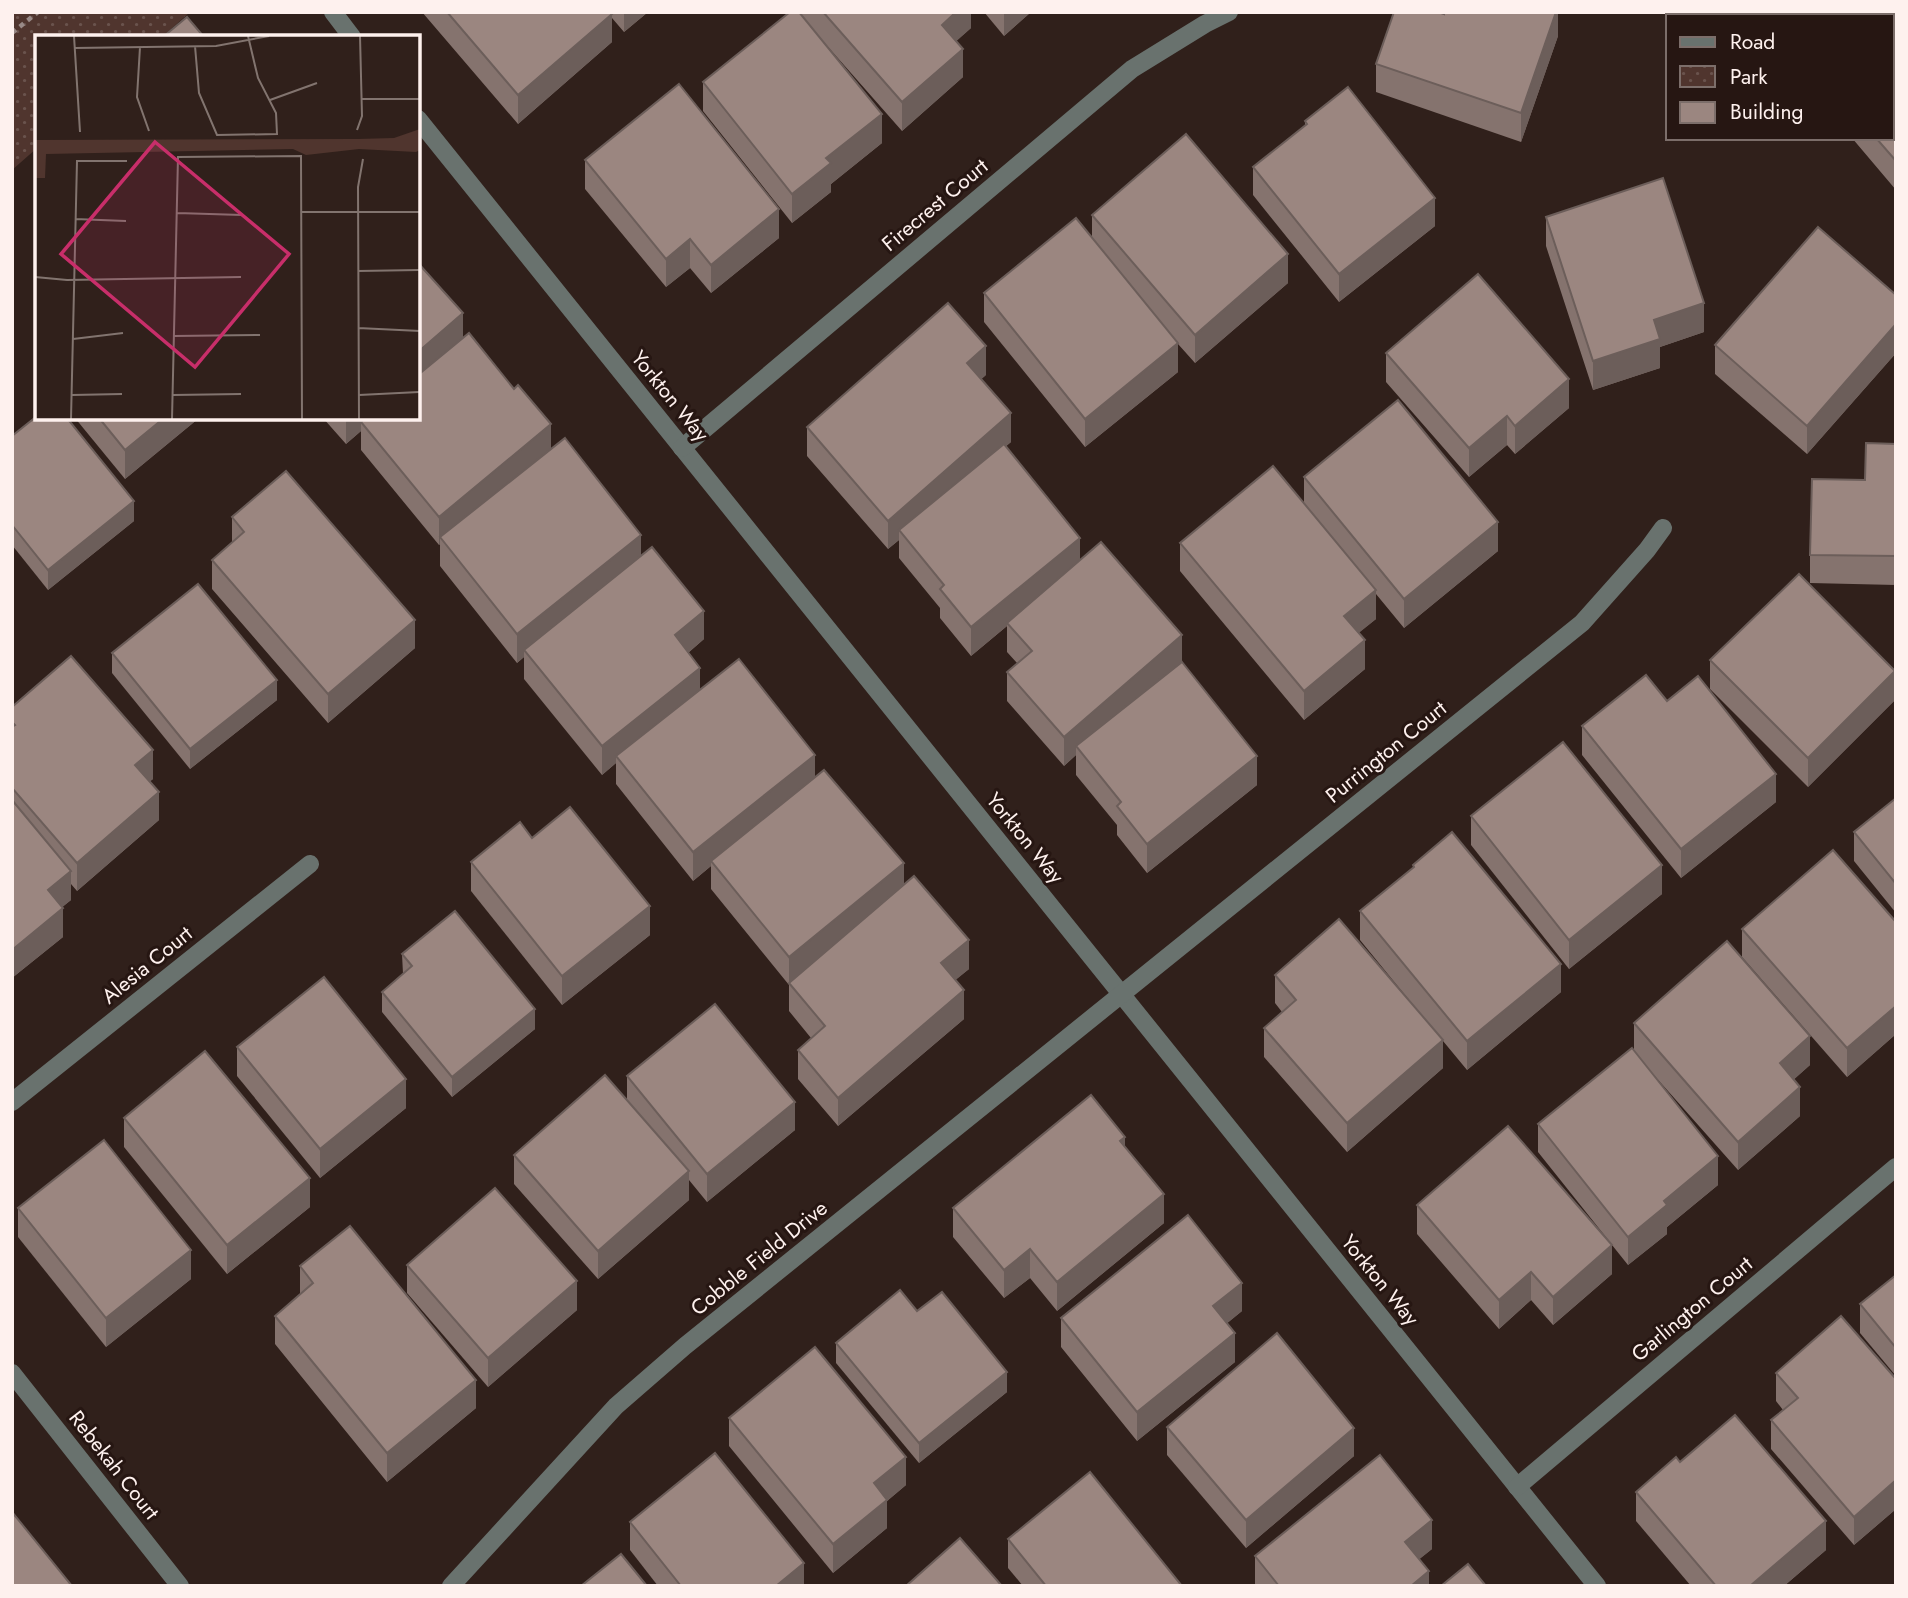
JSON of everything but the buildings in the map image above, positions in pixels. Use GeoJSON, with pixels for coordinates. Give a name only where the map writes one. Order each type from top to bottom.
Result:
{"type":"FeatureCollection","features":[{"type":"Feature","properties":{"kind":"street"},"geometry":{"type":"LineString","coordinates":[[333,12],[350,35]]}},
{"type":"Feature","properties":{"kind":"street","name":"Firecrest Court"},"geometry":{"type":"LineString","coordinates":[[682,447],[1132,69],[1229,12]]}},
{"type":"Feature","properties":{"kind":"street","name":"Yorkton Way"},"geometry":{"type":"LineString","coordinates":[[420,121],[1597,1586]]}},
{"type":"Feature","properties":{"kind":"street","name":"Purrington Court"},"geometry":{"type":"LineString","coordinates":[[1122,995],[1582,623],[1663,528]]}},
{"type":"Feature","properties":{"kind":"street","name":"Alesia Court"},"geometry":{"type":"LineString","coordinates":[[12,1102],[310,863]]}},
{"type":"Feature","properties":{"kind":"street","name":"Cobble Field Drive"},"geometry":{"type":"LineString","coordinates":[[451,1586],[616,1406],[706,1329],[1122,995]]}},
{"type":"Feature","properties":{"kind":"street","name":"Garlington Court"},"geometry":{"type":"LineString","coordinates":[[1517,1487],[1896,1167]]}},
{"type":"Feature","properties":{"kind":"street","name":"Rebekah Court"},"geometry":{"type":"LineString","coordinates":[[12,1373],[180,1586]]}},
{"type":"Feature","properties":{"kind":"path"},"geometry":{"type":"LineString","coordinates":[[12,33],[38,12]]}},
{"type":"Feature","properties":{"kind":"green space"},"geometry":{"type":"Polygon","coordinates":[[[12,12],[190,12],[164,35],[35,35],[35,150],[12,170],[12,12]]]}}]}
